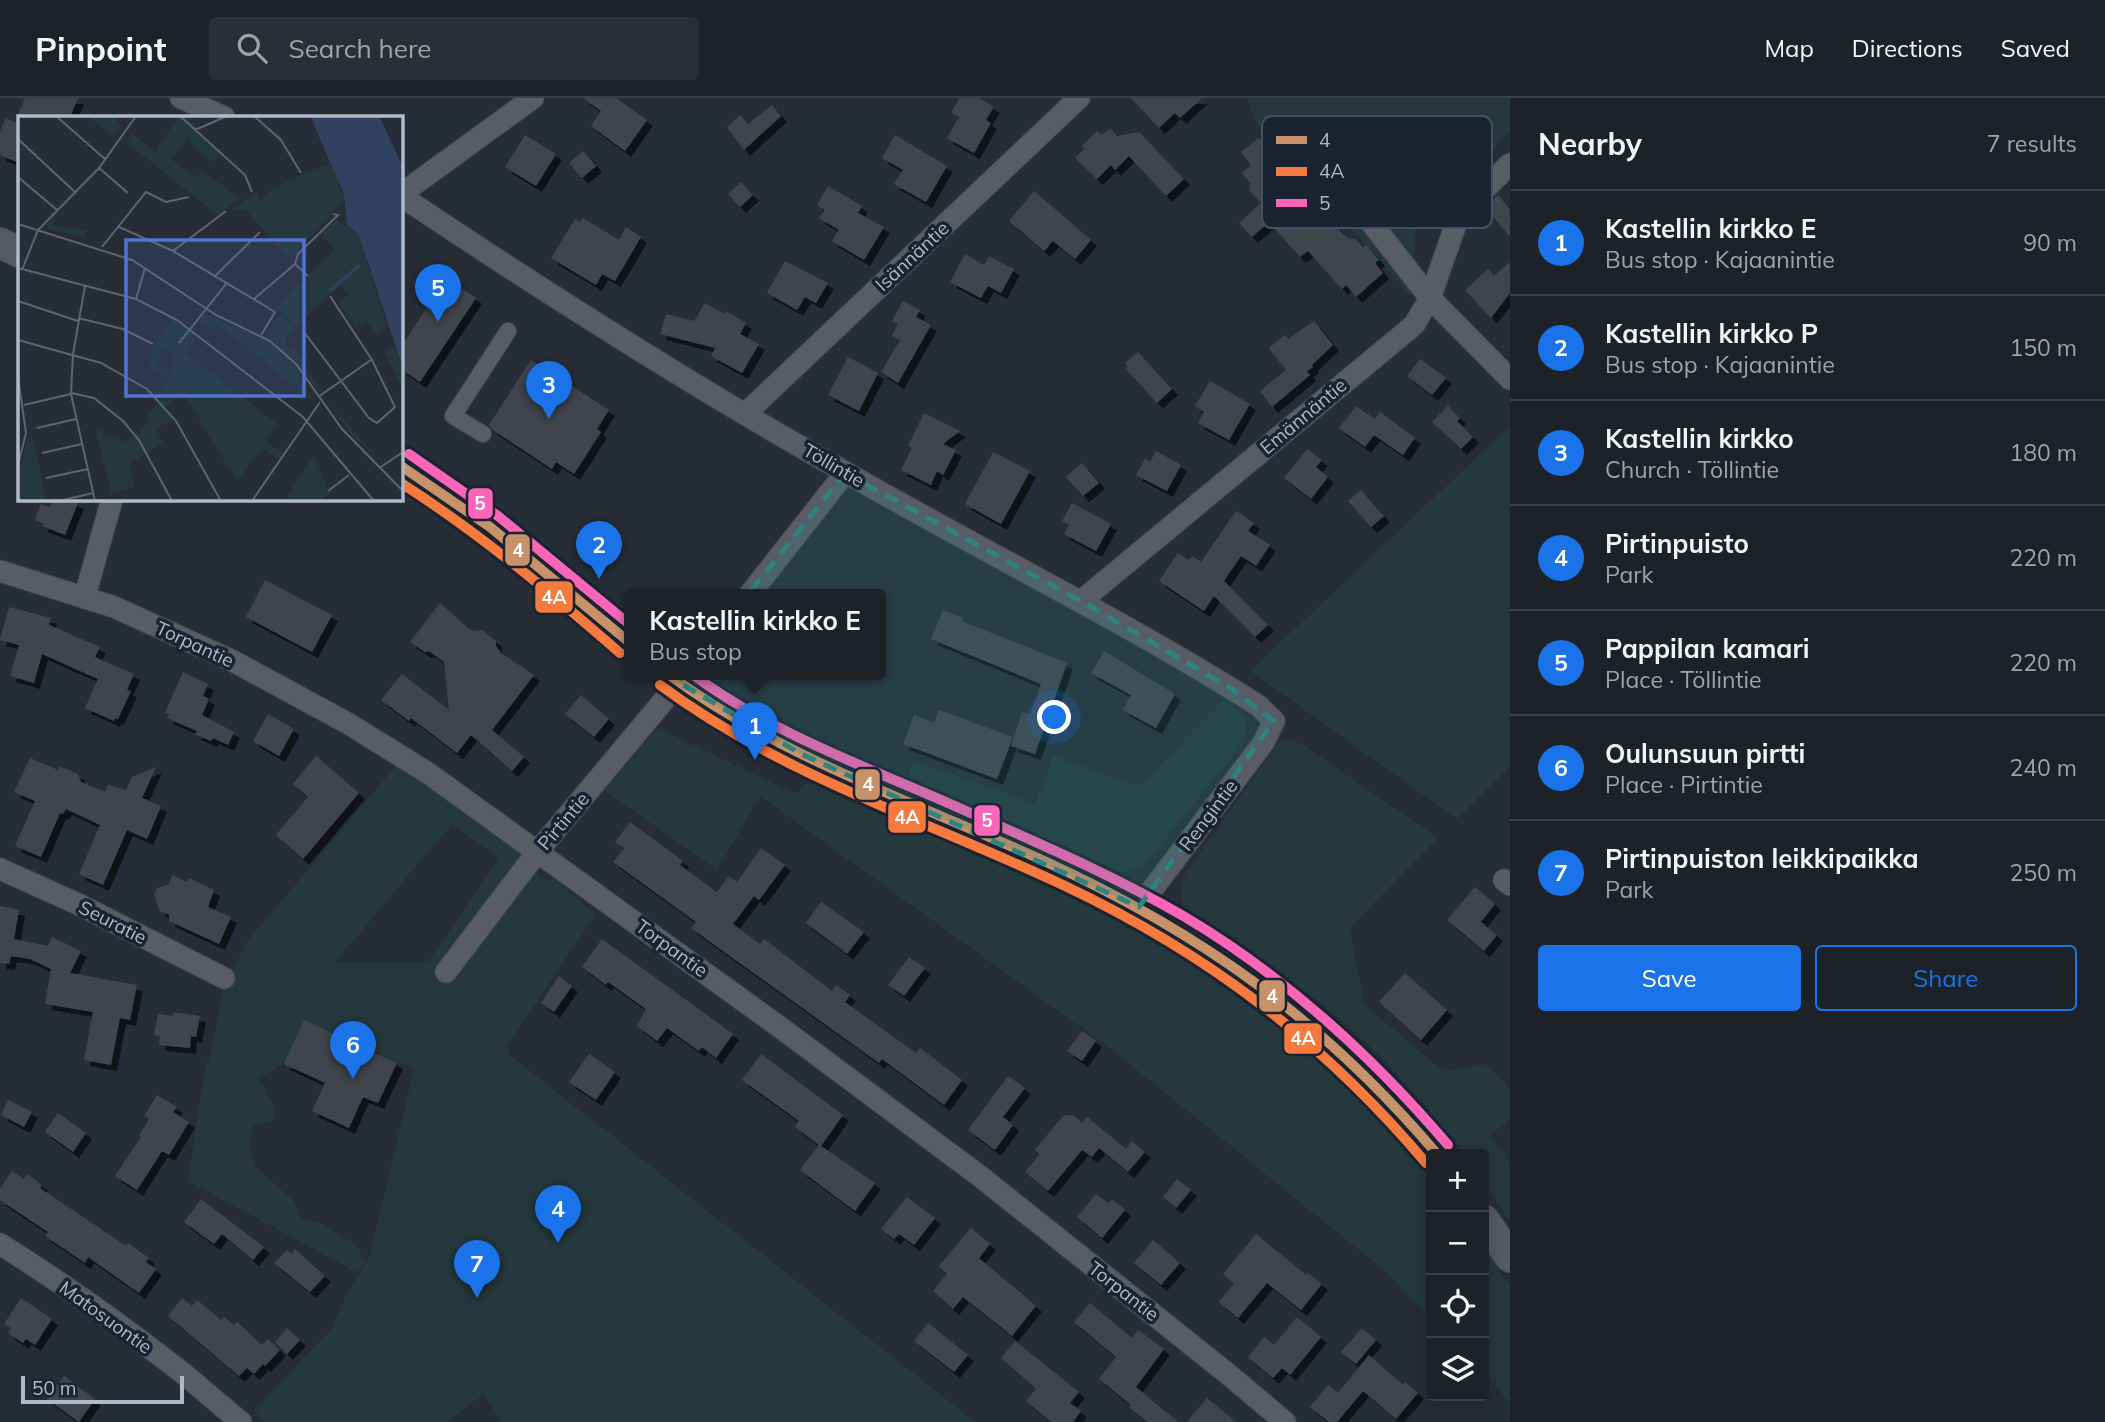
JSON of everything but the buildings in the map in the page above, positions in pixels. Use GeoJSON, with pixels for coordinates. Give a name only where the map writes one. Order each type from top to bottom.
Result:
{"type":"FeatureCollection","features":[{"type":"Feature","properties":{"kind":"main road"},"geometry":{"type":"LineString","coordinates":[[0,243],[18,252]]}},
{"type":"Feature","properties":{"kind":"main road"},"geometry":{"type":"LineString","coordinates":[[402,467],[535,560],[624,638]]}},
{"type":"Feature","properties":{"kind":"main road"},"geometry":{"type":"LineString","coordinates":[[682,680],[758,733],[1058,866],[1139,907],[1215,953],[1296,1012],[1368,1078],[1432,1149]]}},
{"type":"Feature","properties":{"kind":"main road"},"geometry":{"type":"LineString","coordinates":[[1489,1227],[1510,1257]]}},
{"type":"Feature","properties":{"kind":"street"},"geometry":{"type":"LineString","coordinates":[[181,98],[222,116]]}},
{"type":"Feature","properties":{"kind":"street"},"geometry":{"type":"LineString","coordinates":[[402,194],[533,98]]}},
{"type":"Feature","properties":{"kind":"street","name":"Isännäntie"},"geometry":{"type":"LineString","coordinates":[[745,414],[1079,98]]}},
{"type":"Feature","properties":{"kind":"street","name":"Emännäntie"},"geometry":{"type":"LineString","coordinates":[[1492,182],[1510,164]]}},
{"type":"Feature","properties":{"kind":"street","name":"Töllintie"},"geometry":{"type":"LineString","coordinates":[[402,196],[536,286],[721,402],[1081,601],[1239,694],[1258,706],[1274,721]]}},
{"type":"Feature","properties":{"kind":"street"},"geometry":{"type":"LineString","coordinates":[[1375,228],[1430,298],[1510,379]]}},
{"type":"Feature","properties":{"kind":"street","name":"Emännäntie"},"geometry":{"type":"LineString","coordinates":[[1081,601],[1414,325],[1430,298],[1454,228]]}},
{"type":"Feature","properties":{"kind":"street"},"geometry":{"type":"LineString","coordinates":[[483,434],[453,416],[508,331]]}},
{"type":"Feature","properties":{"kind":"street"},"geometry":{"type":"LineString","coordinates":[[754,589],[845,472]]}},
{"type":"Feature","properties":{"kind":"street"},"geometry":{"type":"LineString","coordinates":[[85,596],[112,500]]}},
{"type":"Feature","properties":{"kind":"street","name":"Torpantie"},"geometry":{"type":"LineString","coordinates":[[0,571],[85,596],[233,661],[349,724],[428,773],[981,1177],[1222,1368],[1285,1422]]}},
{"type":"Feature","properties":{"kind":"street","name":"Pirtintie"},"geometry":{"type":"LineString","coordinates":[[446,972],[538,851],[676,680]]}},
{"type":"Feature","properties":{"kind":"street","name":"Rengintie"},"geometry":{"type":"LineString","coordinates":[[1139,907],[1264,742],[1274,721]]}},
{"type":"Feature","properties":{"kind":"street","name":"Seuratie"},"geometry":{"type":"LineString","coordinates":[[0,869],[78,904],[225,978]]}},
{"type":"Feature","properties":{"kind":"street","name":"Matosuontie"},"geometry":{"type":"LineString","coordinates":[[0,1244],[82,1298],[241,1422]]}},
{"type":"Feature","properties":{"kind":"highlighted area"},"geometry":{"type":"Polygon","coordinates":[[[845,473],[1081,601],[1229,687],[1274,721],[1139,907],[801,754],[678,682],[845,473]]]}},
{"type":"Feature","properties":{"kind":"green space"},"geometry":{"type":"Polygon","coordinates":[[[1247,98],[1510,98],[1510,131],[1492,150],[1492,116],[1262,116],[1262,129],[1255,121],[1247,98]]]}},
{"type":"Feature","properties":{"kind":"green space"},"geometry":{"type":"Polygon","coordinates":[[[1350,228],[1419,228],[1415,232],[1411,296],[1350,228]]]}},
{"type":"Feature","properties":{"kind":"green space"},"geometry":{"type":"Polygon","coordinates":[[[1510,426],[1510,766],[1457,819],[1250,671],[1510,426]]]}},
{"type":"Feature","properties":{"kind":"green space"},"geometry":{"type":"Polygon","coordinates":[[[1224,699],[1245,717],[1246,732],[1240,747],[1145,864],[1126,872],[1106,871],[957,798],[910,780],[909,768],[915,761],[1035,804],[1053,756],[1140,786],[1224,699]]]}},
{"type":"Feature","properties":{"kind":"green space"},"geometry":{"type":"Polygon","coordinates":[[[657,728],[797,794],[802,785],[815,782],[854,792],[1111,907],[1198,958],[1268,1009],[1322,1054],[1385,1116],[1426,1167],[1426,1314],[1386,1272],[1115,1052],[760,796],[717,870],[604,790],[657,728]]]}},
{"type":"Feature","properties":{"kind":"green space"},"geometry":{"type":"Polygon","coordinates":[[[1289,739],[1302,744],[1438,838],[1350,927],[1364,1004],[1444,1072],[1484,1064],[1510,1088],[1510,1120],[1490,1135],[1510,1164],[1510,1222],[1489,1190],[1489,1149],[1459,1149],[1389,1065],[1341,1020],[1298,986],[1186,908],[1183,903],[1180,890],[1187,871],[1279,742],[1289,739]]]}},
{"type":"Feature","properties":{"kind":"green space"},"geometry":{"type":"Polygon","coordinates":[[[399,762],[525,847],[540,878],[556,880],[595,915],[507,1046],[510,1055],[975,1422],[501,1422],[484,1394],[447,1422],[266,1422],[254,1411],[331,1329],[348,1292],[369,1259],[414,1069],[304,1020],[284,1064],[257,1079],[264,1086],[276,1112],[273,1121],[254,1125],[249,1146],[255,1166],[294,1201],[302,1220],[318,1221],[356,1245],[366,1262],[358,1273],[188,1181],[206,1061],[209,1062],[223,991],[246,943],[399,762]],[[452,824],[335,962],[428,962],[499,858],[452,824]]]}},
{"type":"Feature","properties":{"kind":"green space"},"geometry":{"type":"Polygon","coordinates":[[[1489,1255],[1510,1287],[1510,1403],[1489,1378],[1489,1255]]]}},
{"type":"Feature","properties":{"kind":"transit line","name":"5"},"geometry":{"type":"LineString","coordinates":[[409,454],[498,516],[624,620]]}},
{"type":"Feature","properties":{"kind":"transit line","name":"4"},"geometry":{"type":"LineString","coordinates":[[402,467],[490,527],[624,638]]}},
{"type":"Feature","properties":{"kind":"transit line","name":"4A"},"geometry":{"type":"LineString","coordinates":[[402,484],[514,564],[620,653]]}},
{"type":"Feature","properties":{"kind":"transit line","name":"4"},"geometry":{"type":"LineString","coordinates":[[677,680],[711,704],[803,754],[1100,888],[1207,950],[1304,1021],[1350,1062],[1433,1149]]}},
{"type":"Feature","properties":{"kind":"transit line","name":"5"},"geometry":{"type":"LineString","coordinates":[[701,680],[791,734],[1077,861],[1132,888],[1222,940],[1258,965],[1326,1020],[1389,1080],[1448,1145]]}},
{"type":"Feature","properties":{"kind":"transit line","name":"4A"},"geometry":{"type":"LineString","coordinates":[[660,685],[706,717],[805,771],[1063,885],[1166,940],[1214,971],[1304,1039],[1387,1119],[1426,1163]]}},
{"type":"Feature","properties":{"kind":"place","name":"Pappilan kamari"},"geometry":{"type":"Point","coordinates":[438,322]}},
{"type":"Feature","properties":{"kind":"place","name":"Kastellin kirkko"},"geometry":{"type":"Point","coordinates":[549,419]}},
{"type":"Feature","properties":{"kind":"place","name":"Kastellin kirkko P"},"geometry":{"type":"Point","coordinates":[599,579]}},
{"type":"Feature","properties":{"kind":"place","name":"Kastellin kirkko E"},"geometry":{"type":"Point","coordinates":[755,760]}},
{"type":"Feature","properties":{"kind":"place","name":"Oulunsuun pirtti"},"geometry":{"type":"Point","coordinates":[353,1079]}},
{"type":"Feature","properties":{"kind":"place","name":"Pirtinpuisto"},"geometry":{"type":"Point","coordinates":[558,1243]}},
{"type":"Feature","properties":{"kind":"place","name":"Pirtinpuiston leikkipaikka"},"geometry":{"type":"Point","coordinates":[477,1298]}}]}
